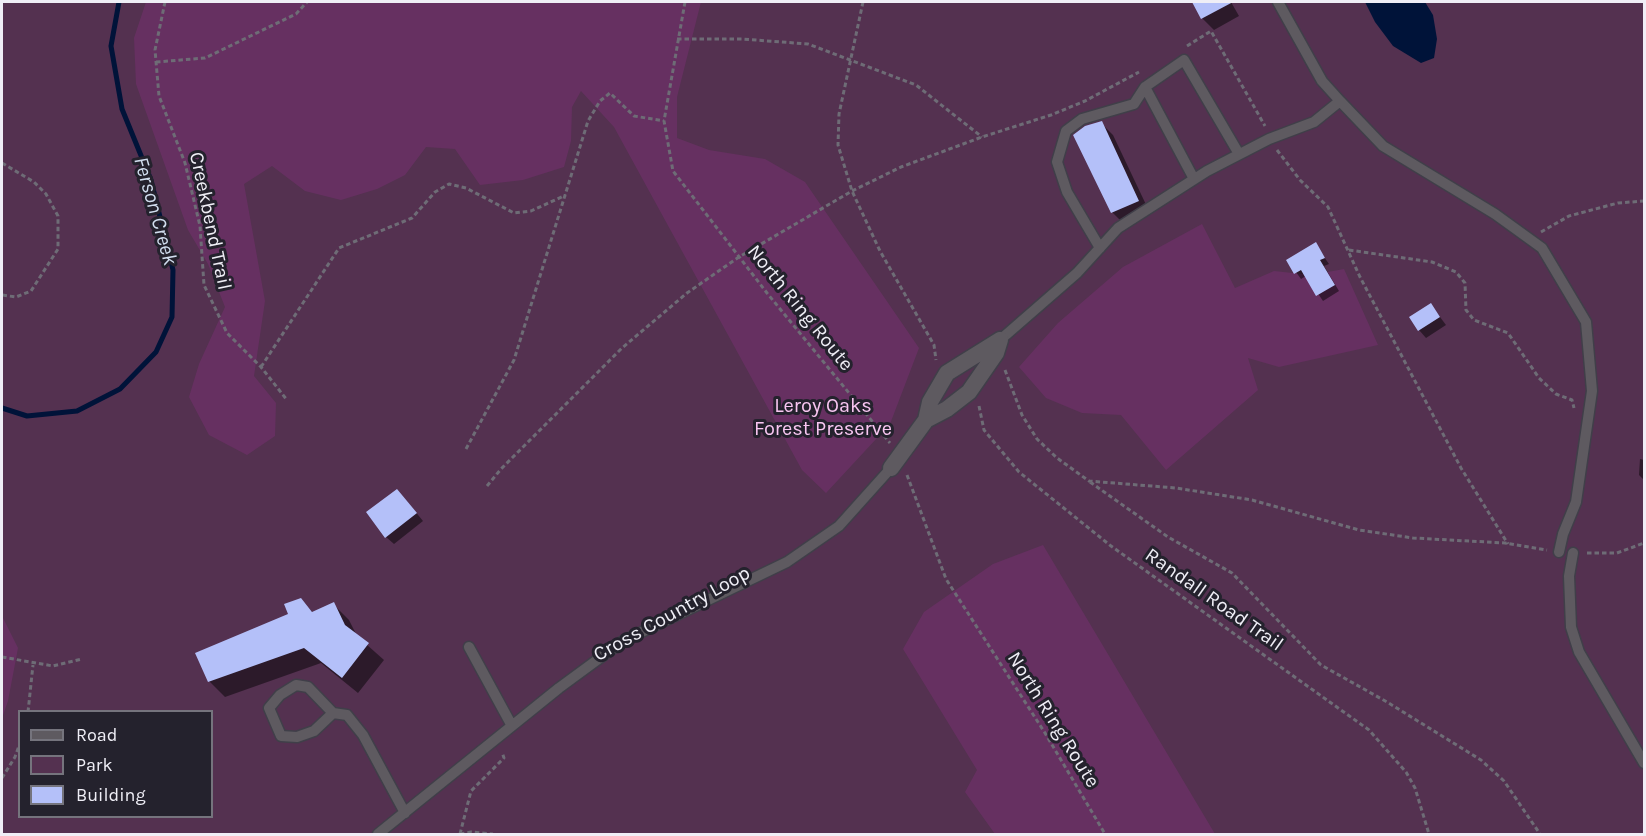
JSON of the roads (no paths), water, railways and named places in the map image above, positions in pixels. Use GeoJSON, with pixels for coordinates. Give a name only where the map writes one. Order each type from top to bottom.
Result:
{"type":"FeatureCollection","features":[{"type":"Feature","properties":{"kind":"street"},"geometry":{"type":"LineString","coordinates":[[895,462],[926,420],[930,402],[947,373],[998,346]]}},
{"type":"Feature","properties":{"kind":"street"},"geometry":{"type":"LineString","coordinates":[[926,420],[947,410],[969,392],[998,346]]}},
{"type":"Feature","properties":{"kind":"lane"},"geometry":{"type":"LineString","coordinates":[[1278,2],[1322,81],[1383,146],[1428,171],[1542,248],[1586,322],[1592,391],[1576,502],[1563,534],[1559,552]]}},
{"type":"Feature","properties":{"kind":"lane"},"geometry":{"type":"LineString","coordinates":[[1100,248],[1067,192],[1057,162],[1066,131],[1082,118],[1134,104],[1145,87],[1184,60],[1239,154]]}},
{"type":"Feature","properties":{"kind":"lane"},"geometry":{"type":"LineString","coordinates":[[1145,87],[1194,179]]}},
{"type":"Feature","properties":{"kind":"lane"},"geometry":{"type":"LineString","coordinates":[[998,346],[1077,273],[1118,228],[1194,179],[1239,154],[1269,139],[1314,122],[1340,101]]}},
{"type":"Feature","properties":{"kind":"lane"},"geometry":{"type":"LineString","coordinates":[[378,834],[512,726],[623,641],[787,562],[839,526],[895,462]]}},
{"type":"Feature","properties":{"kind":"lane"},"geometry":{"type":"LineString","coordinates":[[1573,553],[1569,599],[1571,627],[1579,652],[1644,763]]}},
{"type":"Feature","properties":{"kind":"lane"},"geometry":{"type":"LineString","coordinates":[[469,647],[512,726]]}},
{"type":"Feature","properties":{"kind":"lane"},"geometry":{"type":"LineString","coordinates":[[333,713],[314,731],[297,737],[281,736],[269,708],[280,695],[296,685],[308,687],[333,713],[347,715],[363,735],[405,813]]}},
{"type":"Feature","properties":{"kind":"water"},"geometry":{"type":"Polygon","coordinates":[[[1365,2],[1425,2],[1433,15],[1437,39],[1434,58],[1421,63],[1393,46],[1375,22],[1365,2]]]}},
{"type":"Feature","properties":{"kind":"waterway","name":"Ferson Creek"},"geometry":{"type":"LineString","coordinates":[[2,408],[27,416],[77,411],[120,389],[156,352],[172,317],[173,270],[151,180],[122,109],[111,46],[119,2]]}},
{"type":"Feature","properties":{"kind":"park label","name":"Leroy Oaks Forest Preserve"},"geometry":{"type":"Point","coordinates":[823,418]}}]}
